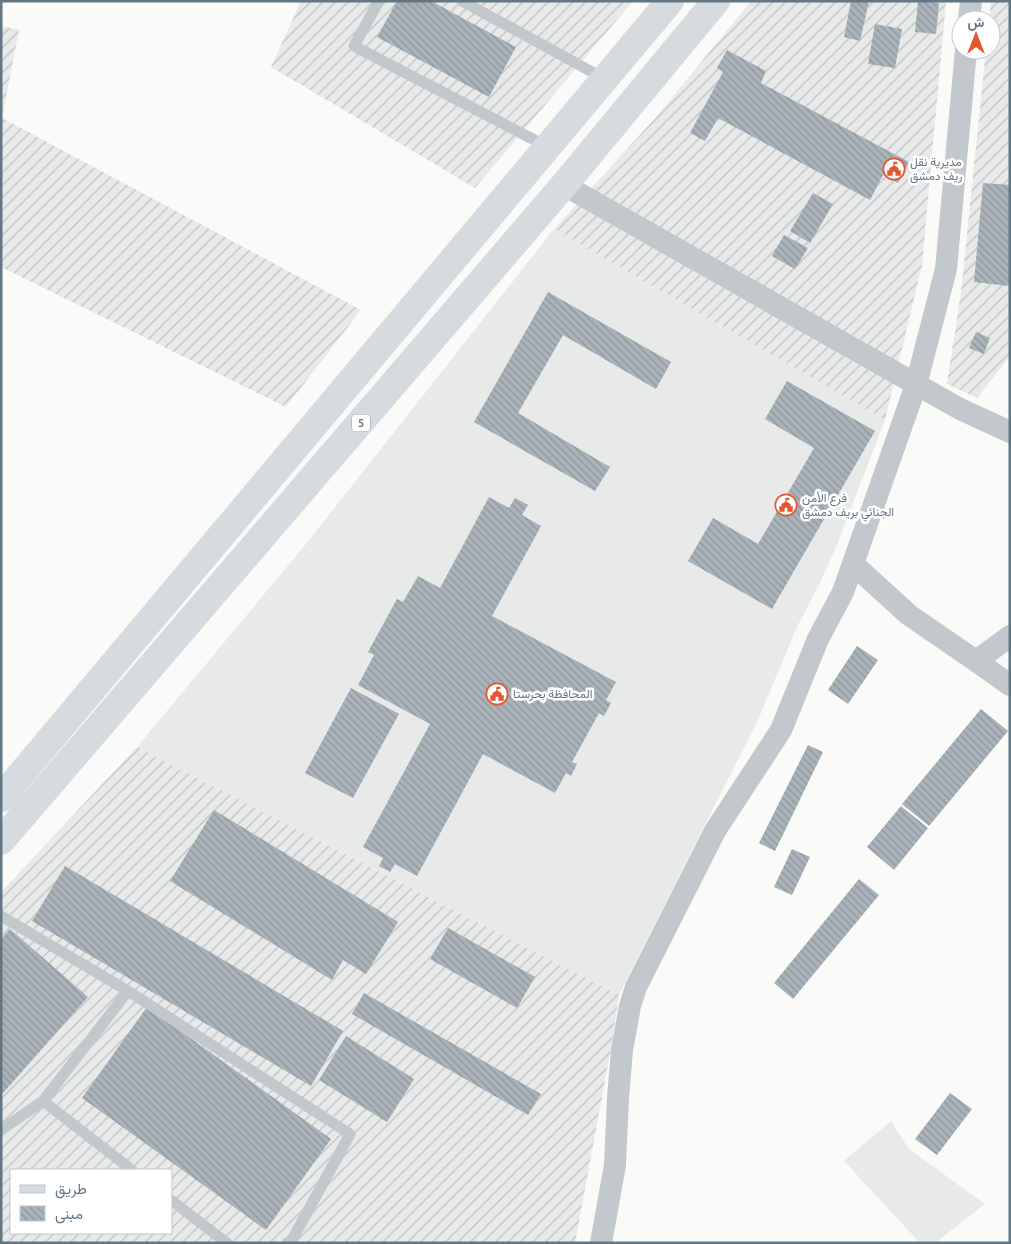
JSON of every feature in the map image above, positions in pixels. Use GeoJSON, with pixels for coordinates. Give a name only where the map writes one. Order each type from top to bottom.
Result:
{"type":"FeatureCollection","features":[{"type":"Feature","properties":{"kind":"main road","name":"5"},"geometry":{"type":"LineString","coordinates":[[1,842],[564,185],[716,1]]}},
{"type":"Feature","properties":{"kind":"main road"},"geometry":{"type":"LineString","coordinates":[[1,798],[605,79],[667,2]]}},
{"type":"Feature","properties":{"kind":"street"},"geometry":{"type":"LineString","coordinates":[[601,1243],[615,1165],[622,1050],[630,1006],[636,987],[715,831],[781,730],[818,639],[843,592],[916,385],[946,269],[965,60]]}},
{"type":"Feature","properties":{"kind":"street"},"geometry":{"type":"LineString","coordinates":[[564,185],[960,409],[1006,425]]}},
{"type":"Feature","properties":{"kind":"street"},"geometry":{"type":"LineString","coordinates":[[853,564],[909,615],[1010,685]]}},
{"type":"Feature","properties":{"kind":"street"},"geometry":{"type":"LineString","coordinates":[[976,661],[1010,636]]}},
{"type":"Feature","properties":{"kind":"lane"},"geometry":{"type":"LineString","coordinates":[[379,1],[354,46],[548,147]]}},
{"type":"Feature","properties":{"kind":"lane"},"geometry":{"type":"LineString","coordinates":[[462,1],[605,79]]}},
{"type":"Feature","properties":{"kind":"lane"},"geometry":{"type":"LineString","coordinates":[[1,916],[194,1032],[350,1134],[292,1240],[287,1243]]}},
{"type":"Feature","properties":{"kind":"lane"},"geometry":{"type":"LineString","coordinates":[[1,1130],[43,1101],[128,991]]}},
{"type":"Feature","properties":{"kind":"lane"},"geometry":{"type":"LineString","coordinates":[[43,1101],[131,1169]]}},
{"type":"Feature","properties":{"kind":"lane"},"geometry":{"type":"LineString","coordinates":[[172,1201],[226,1243]]}},
{"type":"Feature","properties":{"kind":"shaded area"},"geometry":{"type":"Polygon","coordinates":[[[301,1],[633,1],[475,188],[271,67],[301,1]]]}},
{"type":"Feature","properties":{"kind":"shaded area"},"geometry":{"type":"Polygon","coordinates":[[[751,1],[946,1],[922,265],[885,420],[554,229],[658,115],[751,1]]]}},
{"type":"Feature","properties":{"kind":"shaded area"},"geometry":{"type":"Polygon","coordinates":[[[991,1],[1010,1],[1010,356],[977,398],[947,384],[961,292],[985,60],[1001,60],[1001,10],[990,10],[991,1]]]}},
{"type":"Feature","properties":{"kind":"shaded area"},"geometry":{"type":"Polygon","coordinates":[[[1,26],[19,30],[2,118],[361,310],[286,407],[1,267],[1,26]]]}},
{"type":"Feature","properties":{"kind":"shaded area"},"geometry":{"type":"Polygon","coordinates":[[[554,229],[885,420],[838,542],[821,581],[796,629],[758,720],[619,995],[137,747],[310,539],[554,229]]]}},
{"type":"Feature","properties":{"kind":"shaded area"},"geometry":{"type":"Polygon","coordinates":[[[137,747],[619,995],[575,1243],[1,1243],[1,892],[137,747]]]}},
{"type":"Feature","properties":{"kind":"shaded area"},"geometry":{"type":"Polygon","coordinates":[[[891,1121],[909,1149],[985,1204],[935,1243],[920,1243],[844,1161],[891,1121]]]}},
{"type":"Feature","properties":{"kind":"building"},"geometry":{"type":"Polygon","coordinates":[[[397,1],[431,1],[516,47],[489,97],[377,37],[397,1]]]}},
{"type":"Feature","properties":{"kind":"building"},"geometry":{"type":"Polygon","coordinates":[[[851,1],[869,1],[860,41],[844,37],[851,1]]]}},
{"type":"Feature","properties":{"kind":"building"},"geometry":{"type":"Polygon","coordinates":[[[918,1],[939,3],[936,34],[915,32],[918,1]]]}},
{"type":"Feature","properties":{"kind":"building"},"geometry":{"type":"Polygon","coordinates":[[[875,24],[902,29],[895,68],[868,64],[875,24]]]}},
{"type":"Feature","properties":{"kind":"building"},"geometry":{"type":"Polygon","coordinates":[[[727,50],[766,71],[761,83],[909,162],[898,183],[883,175],[870,200],[718,118],[705,141],[690,133],[723,72],[717,68],[727,50]]]}},
{"type":"Feature","properties":{"kind":"building"},"geometry":{"type":"Polygon","coordinates":[[[983,183],[1010,185],[1010,286],[974,282],[983,183]]]}},
{"type":"Feature","properties":{"kind":"building"},"geometry":{"type":"Polygon","coordinates":[[[813,193],[833,204],[810,243],[790,231],[813,193]]]}},
{"type":"Feature","properties":{"kind":"building"},"geometry":{"type":"Polygon","coordinates":[[[784,235],[808,248],[795,269],[772,256],[784,235]]]}},
{"type":"Feature","properties":{"kind":"building"},"geometry":{"type":"Polygon","coordinates":[[[548,292],[671,362],[656,389],[563,335],[518,413],[610,467],[595,491],[474,422],[548,292]]]}},
{"type":"Feature","properties":{"kind":"building"},"geometry":{"type":"Polygon","coordinates":[[[976,332],[990,338],[984,354],[969,348],[976,332]]]}},
{"type":"Feature","properties":{"kind":"building"},"geometry":{"type":"Polygon","coordinates":[[[787,381],[875,431],[772,609],[688,561],[713,518],[758,544],[814,448],[765,419],[787,381]]]}},
{"type":"Feature","properties":{"kind":"building"},"geometry":{"type":"Polygon","coordinates":[[[489,497],[509,508],[515,498],[528,505],[522,515],[541,526],[492,616],[616,682],[606,700],[611,703],[604,716],[599,713],[572,762],[577,764],[571,776],[566,773],[555,793],[483,754],[417,876],[395,864],[390,872],[379,866],[383,858],[363,847],[430,724],[358,685],[374,655],[368,652],[397,599],[403,602],[418,576],[440,588],[489,497]]]}},
{"type":"Feature","properties":{"kind":"building"},"geometry":{"type":"Polygon","coordinates":[[[857,646],[878,660],[848,704],[828,690],[857,646]]]}},
{"type":"Feature","properties":{"kind":"building"},"geometry":{"type":"Polygon","coordinates":[[[351,688],[399,714],[353,798],[305,773],[351,688]]]}},
{"type":"Feature","properties":{"kind":"building"},"geometry":{"type":"Polygon","coordinates":[[[981,709],[1008,731],[929,826],[902,804],[981,709]]]}},
{"type":"Feature","properties":{"kind":"building"},"geometry":{"type":"Polygon","coordinates":[[[808,745],[823,752],[775,851],[759,843],[808,745]]]}},
{"type":"Feature","properties":{"kind":"building"},"geometry":{"type":"Polygon","coordinates":[[[901,806],[928,828],[894,870],[867,847],[901,806]]]}},
{"type":"Feature","properties":{"kind":"building"},"geometry":{"type":"Polygon","coordinates":[[[214,810],[398,922],[366,974],[343,960],[332,980],[170,881],[214,810]]]}},
{"type":"Feature","properties":{"kind":"building"},"geometry":{"type":"Polygon","coordinates":[[[792,849],[810,857],[792,895],[774,887],[792,849]]]}},
{"type":"Feature","properties":{"kind":"building"},"geometry":{"type":"Polygon","coordinates":[[[65,866],[343,1031],[311,1086],[32,921],[65,866]]]}},
{"type":"Feature","properties":{"kind":"building"},"geometry":{"type":"Polygon","coordinates":[[[859,879],[879,895],[793,999],[774,983],[859,879]]]}},
{"type":"Feature","properties":{"kind":"building"},"geometry":{"type":"Polygon","coordinates":[[[448,928],[535,977],[517,1008],[430,959],[448,928]]]}},
{"type":"Feature","properties":{"kind":"building"},"geometry":{"type":"Polygon","coordinates":[[[10,929],[88,997],[3,1093],[1,1091],[1,939],[10,929]]]}},
{"type":"Feature","properties":{"kind":"building"},"geometry":{"type":"Polygon","coordinates":[[[364,993],[541,1094],[528,1115],[352,1014],[364,993]]]}},
{"type":"Feature","properties":{"kind":"building"},"geometry":{"type":"Polygon","coordinates":[[[147,1007],[331,1139],[266,1230],[82,1098],[147,1007]]]}},
{"type":"Feature","properties":{"kind":"building"},"geometry":{"type":"Polygon","coordinates":[[[346,1036],[414,1079],[387,1122],[319,1080],[346,1036]]]}},
{"type":"Feature","properties":{"kind":"building"},"geometry":{"type":"Polygon","coordinates":[[[950,1093],[972,1109],[937,1155],[915,1139],[950,1093]]]}},
{"type":"Feature","properties":{"kind":"place","name":"مديرية نقل ريف دمشق"},"geometry":{"type":"Point","coordinates":[894,169]}},
{"type":"Feature","properties":{"kind":"place","name":"فرع الأمن الجنائي بريف دمشق"},"geometry":{"type":"Point","coordinates":[786,505]}},
{"type":"Feature","properties":{"kind":"place","name":"المحافظة بحرستا"},"geometry":{"type":"Point","coordinates":[497,694]}}]}
